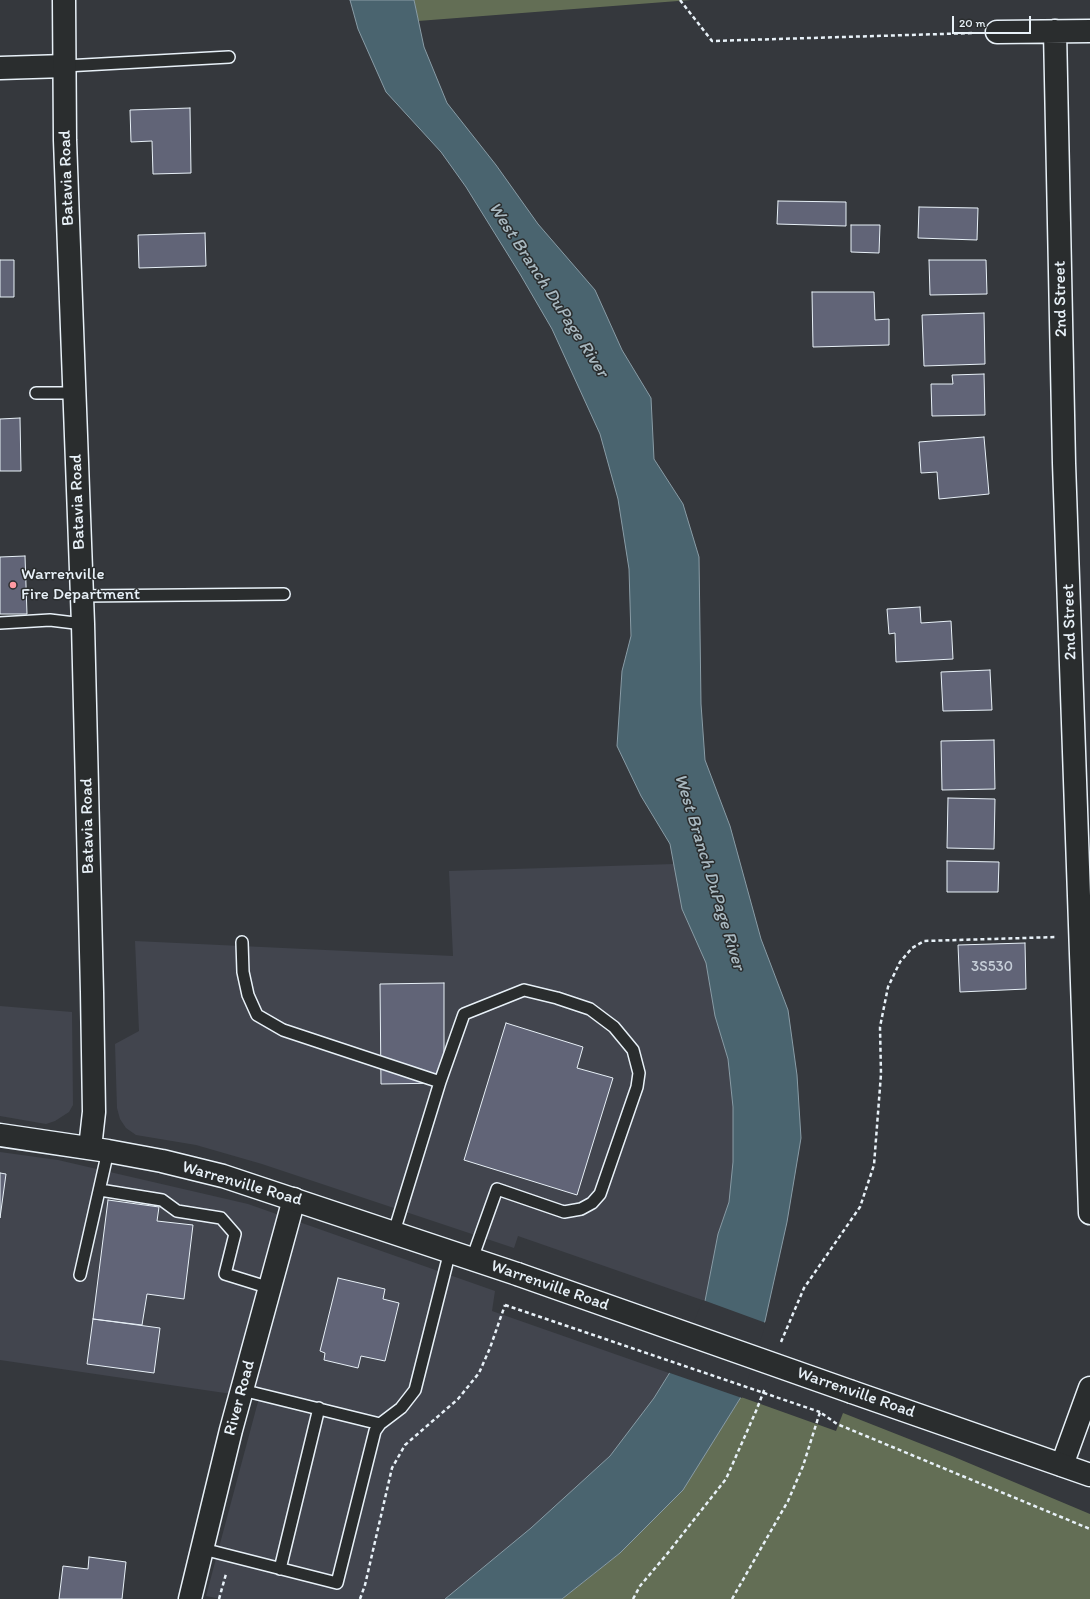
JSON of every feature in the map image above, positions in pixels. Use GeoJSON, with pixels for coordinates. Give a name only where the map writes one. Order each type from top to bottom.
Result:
{"type":"FeatureCollection","features":[{"type":"Feature","properties":{"kind":"main road","name":"Batavia Road"},"geometry":{"type":"LineString","coordinates":[[64,0],[65,140],[83,624],[93,1104],[99,1150]]}},
{"type":"Feature","properties":{"kind":"main road","name":"2nd Street"},"geometry":{"type":"LineString","coordinates":[[1055,31],[1064,463],[1085,897],[1090,1213]]}},
{"type":"Feature","properties":{"kind":"main road"},"geometry":{"type":"LineString","coordinates":[[996,32],[1090,31]]}},
{"type":"Feature","properties":{"kind":"main road"},"geometry":{"type":"LineString","coordinates":[[0,68],[65,66]]}},
{"type":"Feature","properties":{"kind":"main road","name":"Warrenville Road"},"geometry":{"type":"LineString","coordinates":[[0,1135],[99,1150],[223,1176],[517,1274],[1090,1475]]}},
{"type":"Feature","properties":{"kind":"main road","name":"River Road"},"geometry":{"type":"LineString","coordinates":[[190,1599],[231,1430],[294,1199]]}},
{"type":"Feature","properties":{"kind":"main road"},"geometry":{"type":"LineString","coordinates":[[1062,1465],[1090,1388]]}},
{"type":"Feature","properties":{"kind":"lane"},"geometry":{"type":"LineString","coordinates":[[65,66],[229,57]]}},
{"type":"Feature","properties":{"kind":"lane"},"geometry":{"type":"LineString","coordinates":[[36,393],[74,393]]}},
{"type":"Feature","properties":{"kind":"lane"},"geometry":{"type":"LineString","coordinates":[[82,596],[284,594]]}},
{"type":"Feature","properties":{"kind":"lane"},"geometry":{"type":"LineString","coordinates":[[0,623],[50,620],[83,624]]}},
{"type":"Feature","properties":{"kind":"lane"},"geometry":{"type":"LineString","coordinates":[[242,942],[246,987],[257,1015],[284,1030],[440,1082]]}},
{"type":"Feature","properties":{"kind":"lane"},"geometry":{"type":"LineString","coordinates":[[394,1232],[440,1082],[464,1014],[524,990],[557,998],[590,1009],[614,1027],[633,1050],[639,1073],[637,1087],[600,1194],[592,1203],[581,1209],[564,1212],[497,1189],[472,1259]]}},
{"type":"Feature","properties":{"kind":"lane"},"geometry":{"type":"LineString","coordinates":[[80,1275],[100,1190],[99,1150]]}},
{"type":"Feature","properties":{"kind":"lane"},"geometry":{"type":"LineString","coordinates":[[100,1190],[162,1200],[177,1210],[222,1218],[235,1234],[225,1274],[270,1288]]}},
{"type":"Feature","properties":{"kind":"lane"},"geometry":{"type":"LineString","coordinates":[[203,1549],[337,1583],[375,1431],[380,1424],[401,1408],[415,1390],[450,1251]]}},
{"type":"Feature","properties":{"kind":"lane"},"geometry":{"type":"LineString","coordinates":[[242,1390],[380,1424]]}},
{"type":"Feature","properties":{"kind":"lane"},"geometry":{"type":"LineString","coordinates":[[280,1569],[319,1408]]}},
{"type":"Feature","properties":{"kind":"path"},"geometry":{"type":"LineString","coordinates":[[680,0],[712,41],[996,32]]}},
{"type":"Feature","properties":{"kind":"path"},"geometry":{"type":"LineString","coordinates":[[788,1323],[804,1288],[860,1207],[874,1165],[881,1074],[880,1027],[888,987],[900,962],[912,948],[924,941],[1038,936]]}},
{"type":"Feature","properties":{"kind":"path"},"geometry":{"type":"LineString","coordinates":[[360,1599],[365,1585],[392,1468],[405,1445],[458,1399],[479,1373],[490,1348],[505,1305],[820,1412],[837,1424],[1090,1529]]}},
{"type":"Feature","properties":{"kind":"path"},"geometry":{"type":"LineString","coordinates":[[633,1599],[640,1586],[726,1478],[756,1411]]}},
{"type":"Feature","properties":{"kind":"path"},"geometry":{"type":"LineString","coordinates":[[732,1599],[788,1501],[803,1466],[820,1412]]}},
{"type":"Feature","properties":{"kind":"path"},"geometry":{"type":"LineString","coordinates":[[220,1599],[230,1556]]}},
{"type":"Feature","properties":{"kind":"shaded area"},"geometry":{"type":"Polygon","coordinates":[[[674,864],[682,909],[706,963],[715,1016],[728,1059],[733,1107],[733,1162],[729,1202],[718,1234],[705,1301],[518,1236],[514,1248],[262,1164],[196,1145],[136,1135],[126,1128],[120,1119],[117,1108],[115,1044],[139,1031],[135,941],[453,956],[449,871],[674,864]]]}},
{"type":"Feature","properties":{"kind":"shaded area"},"geometry":{"type":"Polygon","coordinates":[[[0,1006],[72,1012],[73,1105],[69,1112],[55,1121],[46,1124],[0,1116],[0,1006]]]}},
{"type":"Feature","properties":{"kind":"shaded area"},"geometry":{"type":"Polygon","coordinates":[[[0,1152],[58,1160],[248,1204],[495,1291],[492,1311],[669,1373],[654,1398],[610,1456],[531,1528],[445,1599],[221,1599],[206,1596],[259,1398],[0,1360],[0,1152]]]}},
{"type":"Feature","properties":{"kind":"green space"},"geometry":{"type":"Polygon","coordinates":[[[414,0],[691,0],[418,21],[414,0]]]}},
{"type":"Feature","properties":{"kind":"green space"},"geometry":{"type":"Polygon","coordinates":[[[741,1397],[836,1431],[843,1413],[952,1456],[1090,1514],[1090,1599],[562,1599],[620,1553],[682,1490],[741,1397]]]}},
{"type":"Feature","properties":{"kind":"water","name":"West Branch DuPage River"},"geometry":{"type":"Polygon","coordinates":[[[350,0],[414,0],[424,47],[447,103],[496,165],[538,224],[595,290],[622,350],[651,398],[654,459],[683,504],[699,557],[701,704],[705,760],[730,826],[761,939],[788,1010],[797,1075],[801,1138],[787,1222],[765,1321],[741,1397],[683,1490],[620,1553],[562,1599],[445,1599],[531,1528],[610,1456],[654,1398],[685,1348],[705,1301],[718,1234],[729,1202],[733,1162],[733,1107],[728,1059],[715,1016],[706,963],[682,909],[670,844],[641,796],[617,746],[622,671],[631,636],[629,569],[618,499],[600,434],[552,329],[466,187],[441,152],[386,92],[358,29],[350,0]]]}},
{"type":"Feature","properties":{"kind":"pier"},"geometry":{"type":"Polygon","coordinates":[[[703,1300],[766,1323],[742,1398],[667,1372],[683,1347],[703,1300]]]}},
{"type":"Feature","properties":{"kind":"building"},"geometry":{"type":"Polygon","coordinates":[[[190,108],[191,173],[153,174],[152,141],[131,142],[130,110],[190,108]]]}},
{"type":"Feature","properties":{"kind":"building"},"geometry":{"type":"Polygon","coordinates":[[[778,201],[846,202],[846,226],[777,224],[778,201]]]}},
{"type":"Feature","properties":{"kind":"building"},"geometry":{"type":"Polygon","coordinates":[[[919,207],[978,208],[977,240],[918,238],[919,207]]]}},
{"type":"Feature","properties":{"kind":"building"},"geometry":{"type":"Polygon","coordinates":[[[851,225],[880,225],[879,253],[851,252],[851,225]]]}},
{"type":"Feature","properties":{"kind":"building"},"geometry":{"type":"Polygon","coordinates":[[[205,233],[206,266],[139,268],[138,235],[205,233]]]}},
{"type":"Feature","properties":{"kind":"building"},"geometry":{"type":"Polygon","coordinates":[[[0,260],[14,260],[14,297],[0,297],[0,260]]]}},
{"type":"Feature","properties":{"kind":"building"},"geometry":{"type":"Polygon","coordinates":[[[929,260],[986,260],[987,294],[930,295],[929,260]]]}},
{"type":"Feature","properties":{"kind":"building"},"geometry":{"type":"Polygon","coordinates":[[[812,292],[874,292],[875,320],[889,319],[889,345],[813,347],[812,292]]]}},
{"type":"Feature","properties":{"kind":"building"},"geometry":{"type":"Polygon","coordinates":[[[984,313],[985,364],[924,366],[922,315],[984,313]]]}},
{"type":"Feature","properties":{"kind":"building"},"geometry":{"type":"Polygon","coordinates":[[[984,374],[985,415],[932,416],[931,384],[953,384],[952,375],[984,374]]]}},
{"type":"Feature","properties":{"kind":"building"},"geometry":{"type":"Polygon","coordinates":[[[20,418],[21,471],[0,471],[0,419],[20,418]]]}},
{"type":"Feature","properties":{"kind":"building"},"geometry":{"type":"Polygon","coordinates":[[[984,437],[989,494],[939,499],[937,472],[921,473],[919,442],[984,437]]]}},
{"type":"Feature","properties":{"kind":"building","name":"Warrenville Fire Department"},"geometry":{"type":"Polygon","coordinates":[[[25,556],[27,614],[0,614],[0,557],[25,556]]]}},
{"type":"Feature","properties":{"kind":"building"},"geometry":{"type":"Polygon","coordinates":[[[920,607],[921,623],[951,621],[953,659],[896,662],[895,633],[889,634],[887,609],[920,607]]]}},
{"type":"Feature","properties":{"kind":"building"},"geometry":{"type":"Polygon","coordinates":[[[990,670],[992,710],[943,711],[941,672],[990,670]]]}},
{"type":"Feature","properties":{"kind":"building"},"geometry":{"type":"Polygon","coordinates":[[[994,740],[995,789],[942,790],[941,741],[994,740]]]}},
{"type":"Feature","properties":{"kind":"building"},"geometry":{"type":"Polygon","coordinates":[[[948,798],[995,799],[994,849],[947,848],[948,798]]]}},
{"type":"Feature","properties":{"kind":"building"},"geometry":{"type":"Polygon","coordinates":[[[947,861],[999,862],[998,892],[947,892],[947,861]]]}},
{"type":"Feature","properties":{"kind":"building"},"geometry":{"type":"Polygon","coordinates":[[[1025,943],[1026,989],[960,992],[958,945],[1025,943]]]}},
{"type":"Feature","properties":{"kind":"building"},"geometry":{"type":"Polygon","coordinates":[[[444,983],[444,1083],[381,1084],[380,984],[444,983]]]}},
{"type":"Feature","properties":{"kind":"building"},"geometry":{"type":"Polygon","coordinates":[[[506,1023],[583,1047],[577,1068],[613,1078],[577,1195],[464,1160],[506,1023]]]}},
{"type":"Feature","properties":{"kind":"building"},"geometry":{"type":"Polygon","coordinates":[[[0,1173],[6,1174],[0,1218],[0,1173]]]}},
{"type":"Feature","properties":{"kind":"building"},"geometry":{"type":"Polygon","coordinates":[[[108,1200],[159,1207],[157,1221],[193,1225],[184,1299],[147,1294],[142,1325],[93,1319],[108,1200]]]}},
{"type":"Feature","properties":{"kind":"building"},"geometry":{"type":"Polygon","coordinates":[[[338,1278],[385,1289],[383,1299],[399,1303],[385,1361],[361,1356],[358,1368],[324,1360],[325,1353],[320,1351],[338,1278]]]}},
{"type":"Feature","properties":{"kind":"building"},"geometry":{"type":"Polygon","coordinates":[[[93,1319],[160,1328],[154,1373],[87,1364],[93,1319]]]}},
{"type":"Feature","properties":{"kind":"building"},"geometry":{"type":"Polygon","coordinates":[[[89,1557],[126,1562],[122,1599],[59,1599],[63,1566],[88,1569],[89,1557]]]}},
{"type":"Feature","properties":{"kind":"place","name":"Warrenville Fire Department"},"geometry":{"type":"Point","coordinates":[13,585]}}]}
